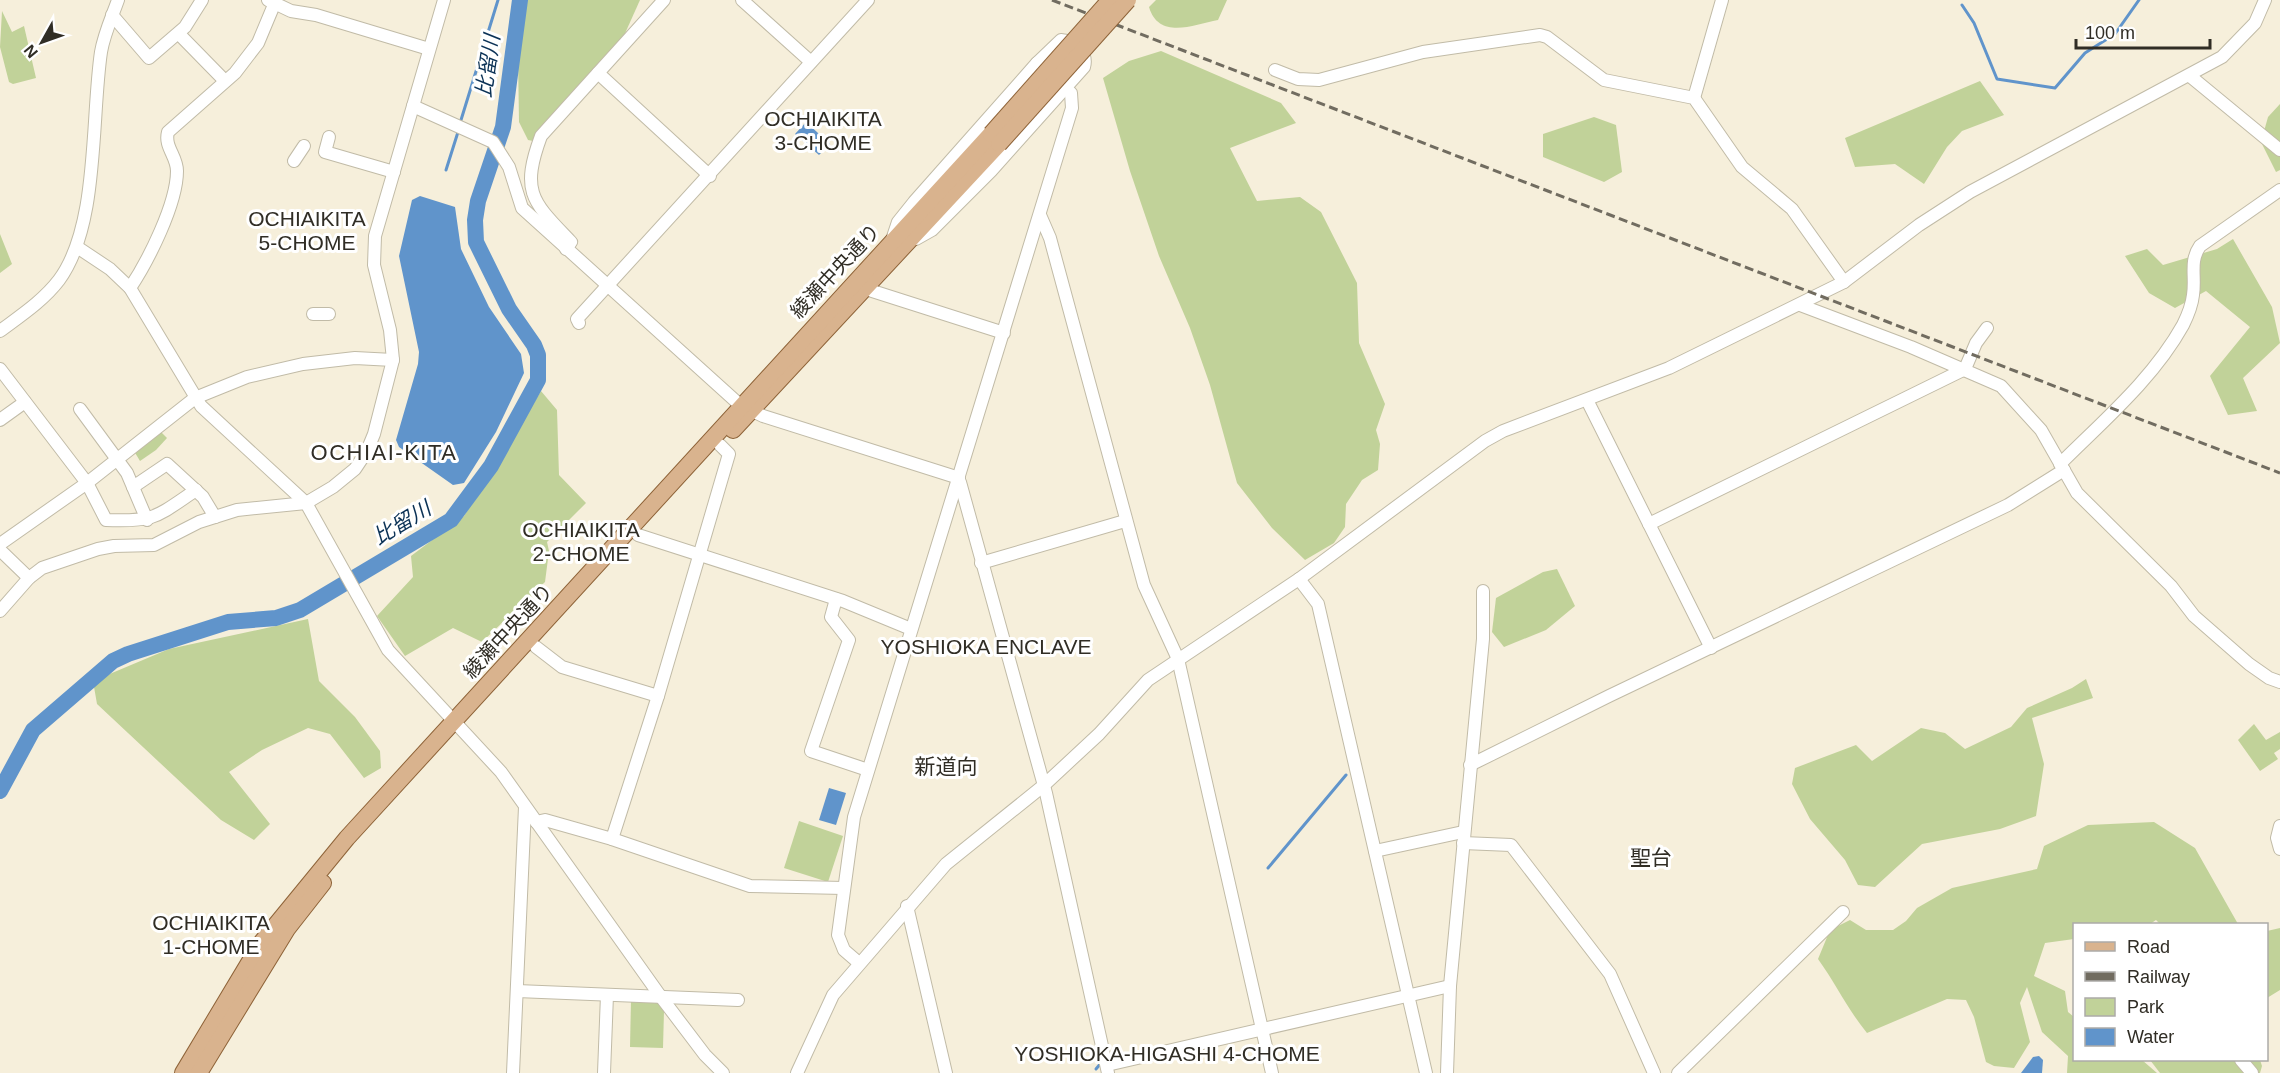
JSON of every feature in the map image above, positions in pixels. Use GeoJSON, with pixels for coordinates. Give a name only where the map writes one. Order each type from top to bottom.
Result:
{"type":"FeatureCollection","features":[{"type":"Feature","properties":{"kind":"main road"},"geometry":{"type":"LineString","coordinates":[[995,139],[1110,0]]}},
{"type":"Feature","properties":{"kind":"main road"},"geometry":{"type":"LineString","coordinates":[[995,139],[1128,0]]}},
{"type":"Feature","properties":{"kind":"main road","name":"綾瀬中央通り"},"geometry":{"type":"LineString","coordinates":[[183,1073],[269,933],[340,846],[457,724],[995,139]]}},
{"type":"Feature","properties":{"kind":"main road","name":"綾瀬中央通り"},"geometry":{"type":"LineString","coordinates":[[199,1073],[261,980],[287,929],[315,892],[457,724],[536,647],[720,445],[746,408],[866,289],[897,244]]}},
{"type":"Feature","properties":{"kind":"street"},"geometry":{"type":"LineString","coordinates":[[0,331],[37,303],[58,282],[77,247],[86,208],[102,51],[118,0]]}},
{"type":"Feature","properties":{"kind":"street"},"geometry":{"type":"LineString","coordinates":[[112,15],[149,58],[179,34],[202,0]]}},
{"type":"Feature","properties":{"kind":"street"},"geometry":{"type":"LineString","coordinates":[[0,611],[28,578],[42,568],[98,549],[154,544],[185,528],[249,507],[306,502],[333,487],[361,461],[374,434],[393,360],[393,345],[373,250],[444,0]]}},
{"type":"Feature","properties":{"kind":"street"},"geometry":{"type":"LineString","coordinates":[[566,249],[571,242],[538,208],[530,183],[533,160],[541,136],[664,0]]}},
{"type":"Feature","properties":{"kind":"street"},"geometry":{"type":"LineString","coordinates":[[742,0],[811,62]]}},
{"type":"Feature","properties":{"kind":"street"},"geometry":{"type":"LineString","coordinates":[[579,323],[577,319],[710,176],[868,0]]}},
{"type":"Feature","properties":{"kind":"street"},"geometry":{"type":"LineString","coordinates":[[1694,98],[1722,0]]}},
{"type":"Feature","properties":{"kind":"street"},"geometry":{"type":"LineString","coordinates":[[797,1073],[825,1007],[907,906],[946,864],[1043,786],[1099,734],[1134,693],[1178,659],[1299,579],[1485,441],[1503,431],[1669,368],[1844,282],[1919,225],[1970,192],[2190,76],[2234,47],[2255,24],[2265,0]]}},
{"type":"Feature","properties":{"kind":"street"},"geometry":{"type":"LineString","coordinates":[[130,288],[155,244],[176,183],[177,164],[167,144],[168,132],[225,81],[258,43],[273,1],[291,11],[335,21],[429,49]]}},
{"type":"Feature","properties":{"kind":"street"},"geometry":{"type":"LineString","coordinates":[[179,34],[225,81]]}},
{"type":"Feature","properties":{"kind":"street"},"geometry":{"type":"LineString","coordinates":[[1275,70],[1298,79],[1319,80],[1439,49],[1540,35],[1557,43],[1604,80],[1694,98],[1742,167],[1792,209],[1844,282]]}},
{"type":"Feature","properties":{"kind":"street"},"geometry":{"type":"LineString","coordinates":[[1069,41],[1085,55],[1084,67],[991,171],[932,230],[897,244],[898,222],[936,175],[1037,63],[1057,42],[1069,41]]}},
{"type":"Feature","properties":{"kind":"street"},"geometry":{"type":"LineString","coordinates":[[859,963],[844,950],[838,936],[854,817],[1041,215],[1072,108],[1073,98],[1066,87],[1037,63]]}},
{"type":"Feature","properties":{"kind":"street"},"geometry":{"type":"LineString","coordinates":[[598,73],[710,176]]}},
{"type":"Feature","properties":{"kind":"street"},"geometry":{"type":"LineString","coordinates":[[2190,76],[2280,150]]}},
{"type":"Feature","properties":{"kind":"street"},"geometry":{"type":"LineString","coordinates":[[413,106],[497,147],[509,167],[522,208],[746,408],[959,477]]}},
{"type":"Feature","properties":{"kind":"street"},"geometry":{"type":"LineString","coordinates":[[329,137],[325,152],[394,171]]}},
{"type":"Feature","properties":{"kind":"street"},"geometry":{"type":"LineString","coordinates":[[294,161],[304,146]]}},
{"type":"Feature","properties":{"kind":"street"},"geometry":{"type":"LineString","coordinates":[[1470,765],[2008,505],[2062,467],[2133,391],[2184,323],[2193,296],[2193,257],[2200,246],[2280,190]]}},
{"type":"Feature","properties":{"kind":"street"},"geometry":{"type":"LineString","coordinates":[[1041,215],[1050,238],[1144,585],[1178,659],[1272,1073]]}},
{"type":"Feature","properties":{"kind":"street"},"geometry":{"type":"LineString","coordinates":[[77,247],[110,269],[130,288],[195,398],[306,502],[388,650],[496,767],[661,997],[701,1049],[723,1073]]}},
{"type":"Feature","properties":{"kind":"street"},"geometry":{"type":"LineString","coordinates":[[866,289],[1004,333]]}},
{"type":"Feature","properties":{"kind":"street"},"geometry":{"type":"LineString","coordinates":[[1800,305],[1965,369],[2001,386],[2041,430],[2077,493],[2171,586],[2194,616],[2274,680]]}},
{"type":"Feature","properties":{"kind":"street"},"geometry":{"type":"LineString","coordinates":[[314,314],[329,314]]}},
{"type":"Feature","properties":{"kind":"street"},"geometry":{"type":"LineString","coordinates":[[1649,524],[1965,369],[1976,343],[1987,328]]}},
{"type":"Feature","properties":{"kind":"street"},"geometry":{"type":"LineString","coordinates":[[0,544],[87,483],[195,398],[248,377],[303,364],[355,358],[393,360]]}},
{"type":"Feature","properties":{"kind":"street"},"geometry":{"type":"LineString","coordinates":[[0,369],[87,483],[106,520],[147,520],[161,514],[196,490]]}},
{"type":"Feature","properties":{"kind":"street"},"geometry":{"type":"LineString","coordinates":[[1587,400],[1711,648]]}},
{"type":"Feature","properties":{"kind":"street"},"geometry":{"type":"LineString","coordinates":[[0,420],[25,402]]}},
{"type":"Feature","properties":{"kind":"street"},"geometry":{"type":"LineString","coordinates":[[80,409],[117,459],[133,487],[147,520]]}},
{"type":"Feature","properties":{"kind":"street"},"geometry":{"type":"LineString","coordinates":[[612,839],[658,696],[729,454],[720,445]]}},
{"type":"Feature","properties":{"kind":"street"},"geometry":{"type":"LineString","coordinates":[[133,487],[167,464],[196,490],[215,517]]}},
{"type":"Feature","properties":{"kind":"street"},"geometry":{"type":"LineString","coordinates":[[959,477],[1043,786],[1107,1069],[1263,1029],[1450,986]]}},
{"type":"Feature","properties":{"kind":"street"},"geometry":{"type":"LineString","coordinates":[[981,563],[1125,521]]}},
{"type":"Feature","properties":{"kind":"street"},"geometry":{"type":"LineString","coordinates":[[638,535],[836,599],[911,629]]}},
{"type":"Feature","properties":{"kind":"street"},"geometry":{"type":"LineString","coordinates":[[0,550],[28,578]]}},
{"type":"Feature","properties":{"kind":"street"},"geometry":{"type":"LineString","coordinates":[[1299,579],[1318,604],[1426,1073]]}},
{"type":"Feature","properties":{"kind":"street"},"geometry":{"type":"LineString","coordinates":[[1447,1073],[1450,986],[1483,639],[1483,591]]}},
{"type":"Feature","properties":{"kind":"street"},"geometry":{"type":"LineString","coordinates":[[836,599],[831,617],[849,640],[811,751],[868,770]]}},
{"type":"Feature","properties":{"kind":"street"},"geometry":{"type":"LineString","coordinates":[[536,647],[562,667],[658,696]]}},
{"type":"Feature","properties":{"kind":"street"},"geometry":{"type":"LineString","coordinates":[[513,1073],[525,807]]}},
{"type":"Feature","properties":{"kind":"street"},"geometry":{"type":"LineString","coordinates":[[536,822],[545,820],[612,839],[750,885],[844,888]]}},
{"type":"Feature","properties":{"kind":"street"},"geometry":{"type":"LineString","coordinates":[[2280,826],[2277,838],[2280,849]]}},
{"type":"Feature","properties":{"kind":"street"},"geometry":{"type":"LineString","coordinates":[[1375,851],[1463,837],[1511,845],[1610,974],[1654,1073]]}},
{"type":"Feature","properties":{"kind":"street"},"geometry":{"type":"LineString","coordinates":[[907,906],[946,1073]]}},
{"type":"Feature","properties":{"kind":"street"},"geometry":{"type":"LineString","coordinates":[[1678,1073],[1843,912]]}},
{"type":"Feature","properties":{"kind":"street"},"geometry":{"type":"LineString","coordinates":[[517,991],[738,1000]]}},
{"type":"Feature","properties":{"kind":"street"},"geometry":{"type":"LineString","coordinates":[[604,1073],[607,995]]}},
{"type":"Feature","properties":{"kind":"street"},"geometry":{"type":"LineString","coordinates":[[2243,1061],[2252,1073]]}},
{"type":"Feature","properties":{"kind":"green space"},"geometry":{"type":"Polygon","coordinates":[[[527,0],[640,0],[618,49],[538,142],[528,140],[519,122],[518,57],[527,0]]]}},
{"type":"Feature","properties":{"kind":"green space"},"geometry":{"type":"Polygon","coordinates":[[[1156,0],[1227,0],[1218,20],[1178,28],[1160,24],[1154,17],[1149,7],[1156,0]]]}},
{"type":"Feature","properties":{"kind":"green space"},"geometry":{"type":"Polygon","coordinates":[[[2,11],[12,32],[24,26],[36,78],[13,84],[9,82],[0,47],[2,11]]]}},
{"type":"Feature","properties":{"kind":"green space"},"geometry":{"type":"Polygon","coordinates":[[[1161,51],[1281,103],[1296,123],[1230,148],[1257,201],[1300,197],[1321,212],[1357,283],[1359,343],[1385,404],[1376,430],[1380,444],[1378,470],[1362,480],[1346,504],[1345,527],[1334,543],[1305,560],[1272,528],[1237,483],[1210,385],[1190,328],[1159,256],[1130,171],[1103,78],[1129,61],[1161,51]]]}},
{"type":"Feature","properties":{"kind":"green space"},"geometry":{"type":"Polygon","coordinates":[[[1980,81],[2004,115],[1962,131],[1947,147],[1924,184],[1895,164],[1855,167],[1845,138],[1980,81]]]}},
{"type":"Feature","properties":{"kind":"green space"},"geometry":{"type":"Polygon","coordinates":[[[2280,104],[2280,170],[2276,172],[2261,142],[2268,117],[2280,104]]]}},
{"type":"Feature","properties":{"kind":"green space"},"geometry":{"type":"Polygon","coordinates":[[[1594,117],[1616,125],[1622,172],[1604,182],[1543,157],[1543,134],[1594,117]]]}},
{"type":"Feature","properties":{"kind":"green space"},"geometry":{"type":"Polygon","coordinates":[[[0,234],[12,264],[0,273],[0,234]]]}},
{"type":"Feature","properties":{"kind":"green space"},"geometry":{"type":"Polygon","coordinates":[[[2233,239],[2272,307],[2280,343],[2243,378],[2257,411],[2228,415],[2210,376],[2250,327],[2206,291],[2175,308],[2149,293],[2125,256],[2147,249],[2163,265],[2217,249],[2233,239]]]}},
{"type":"Feature","properties":{"kind":"green space"},"geometry":{"type":"Polygon","coordinates":[[[541,391],[557,410],[559,475],[586,503],[547,542],[549,551],[545,582],[482,642],[453,628],[405,656],[377,616],[413,577],[411,556],[464,516],[541,391]]]}},
{"type":"Feature","properties":{"kind":"green space"},"geometry":{"type":"Polygon","coordinates":[[[159,430],[167,438],[156,450],[140,461],[134,451],[159,430]]]}},
{"type":"Feature","properties":{"kind":"green space"},"geometry":{"type":"Polygon","coordinates":[[[1557,569],[1575,606],[1546,630],[1504,647],[1492,632],[1496,598],[1543,572],[1557,569]]]}},
{"type":"Feature","properties":{"kind":"green space"},"geometry":{"type":"Polygon","coordinates":[[[308,619],[319,681],[355,717],[380,751],[381,768],[364,778],[330,734],[308,728],[262,750],[229,772],[270,824],[254,840],[221,820],[97,704],[93,681],[169,649],[308,619]]]}},
{"type":"Feature","properties":{"kind":"green space"},"geometry":{"type":"Polygon","coordinates":[[[2086,679],[2093,698],[2032,718],[2044,764],[2036,816],[2000,829],[1922,844],[1875,887],[1858,885],[1845,860],[1810,819],[1792,784],[1795,768],[1856,745],[1872,761],[1921,728],[1945,733],[1965,749],[2011,727],[2027,708],[2072,688],[2086,679]]]}},
{"type":"Feature","properties":{"kind":"green space"},"geometry":{"type":"Polygon","coordinates":[[[2254,724],[2266,740],[2280,732],[2280,749],[2274,753],[2278,759],[2260,771],[2238,740],[2254,724]]]}},
{"type":"Feature","properties":{"kind":"green space"},"geometry":{"type":"Polygon","coordinates":[[[799,821],[843,836],[828,882],[784,868],[799,821]]]}},
{"type":"Feature","properties":{"kind":"green space"},"geometry":{"type":"Polygon","coordinates":[[[2154,822],[2195,848],[2237,923],[2159,923],[2156,920],[2152,923],[2073,923],[2073,939],[2045,943],[2034,976],[2065,991],[2068,1012],[2073,1016],[2073,1061],[2143,1061],[2157,1073],[2067,1073],[2068,1056],[2042,1032],[2027,987],[2020,1003],[2030,1042],[2014,1068],[1994,1066],[1986,1062],[1974,1017],[1966,1000],[1947,999],[1867,1033],[1818,959],[1830,930],[1850,920],[1866,930],[1893,930],[1906,921],[1917,908],[1952,888],[2037,869],[2044,846],[2088,825],[2154,822]]]}},
{"type":"Feature","properties":{"kind":"green space"},"geometry":{"type":"Polygon","coordinates":[[[2280,928],[2280,990],[2268,997],[2268,931],[2280,928]]]}},
{"type":"Feature","properties":{"kind":"green space"},"geometry":{"type":"Polygon","coordinates":[[[631,1000],[657,1001],[664,1011],[663,1048],[630,1047],[631,1000]]]}},
{"type":"Feature","properties":{"kind":"green space"},"geometry":{"type":"Polygon","coordinates":[[[2151,1061],[2260,1061],[2262,1066],[2260,1073],[2160,1073],[2151,1061]]]}},
{"type":"Feature","properties":{"kind":"water"},"geometry":{"type":"Polygon","coordinates":[[[806,122],[830,144],[819,155],[795,134],[806,122]]]}},
{"type":"Feature","properties":{"kind":"water"},"geometry":{"type":"Polygon","coordinates":[[[420,196],[455,207],[461,249],[489,307],[521,354],[524,373],[496,432],[464,483],[453,485],[399,447],[396,440],[418,364],[419,352],[399,256],[412,200],[420,196]]]}},
{"type":"Feature","properties":{"kind":"water"},"geometry":{"type":"Polygon","coordinates":[[[829,788],[846,793],[836,825],[819,820],[829,788]]]}},
{"type":"Feature","properties":{"kind":"water"},"geometry":{"type":"Polygon","coordinates":[[[2039,1056],[2043,1060],[2042,1073],[2021,1073],[2033,1057],[2039,1056]]]}},
{"type":"Feature","properties":{"kind":"waterway"},"geometry":{"type":"LineString","coordinates":[[461,120],[498,0]]}},
{"type":"Feature","properties":{"kind":"waterway","name":"比留川"},"geometry":{"type":"LineString","coordinates":[[0,791],[33,730],[113,661],[128,654],[228,622],[276,618],[300,610],[451,520],[491,466],[538,380],[538,355],[534,345],[509,309],[476,242],[475,220],[478,201],[503,127],[520,0]]}},
{"type":"Feature","properties":{"kind":"waterway"},"geometry":{"type":"LineString","coordinates":[[1962,5],[1974,23],[1997,79],[2055,88],[2085,53],[2115,34],[2139,0]]}},
{"type":"Feature","properties":{"kind":"waterway"},"geometry":{"type":"LineString","coordinates":[[446,170],[458,132]]}},
{"type":"Feature","properties":{"kind":"waterway"},"geometry":{"type":"LineString","coordinates":[[1268,868],[1346,775]]}},
{"type":"Feature","properties":{"kind":"waterway"},"geometry":{"type":"LineString","coordinates":[[1096,1069],[1101,1063]]}},
{"type":"Feature","properties":{"kind":"railway"},"geometry":{"type":"LineString","coordinates":[[1052,0],[2280,473]]}},
{"type":"Feature","properties":{"kind":"district","name":"OCHIAIKITA 3-CHOME"},"geometry":{"type":"Point","coordinates":[823,131]}},
{"type":"Feature","properties":{"kind":"district","name":"OCHIAIKITA 5-CHOME"},"geometry":{"type":"Point","coordinates":[307,231]}},
{"type":"Feature","properties":{"kind":"district","name":"OCHIAI-KITA"},"geometry":{"type":"Point","coordinates":[384,452]}},
{"type":"Feature","properties":{"kind":"district","name":"OCHIAIKITA 2-CHOME"},"geometry":{"type":"Point","coordinates":[581,542]}},
{"type":"Feature","properties":{"kind":"district","name":"YOSHIOKA ENCLAVE"},"geometry":{"type":"Point","coordinates":[986,647]}},
{"type":"Feature","properties":{"kind":"district","name":"新道向"},"geometry":{"type":"Point","coordinates":[946,767]}},
{"type":"Feature","properties":{"kind":"district","name":"聖台"},"geometry":{"type":"Point","coordinates":[1651,858]}},
{"type":"Feature","properties":{"kind":"district","name":"OCHIAIKITA 1-CHOME"},"geometry":{"type":"Point","coordinates":[211,935]}},
{"type":"Feature","properties":{"kind":"district","name":"YOSHIOKA-HIGASHI 4-CHOME"},"geometry":{"type":"Point","coordinates":[1167,1054]}}]}
